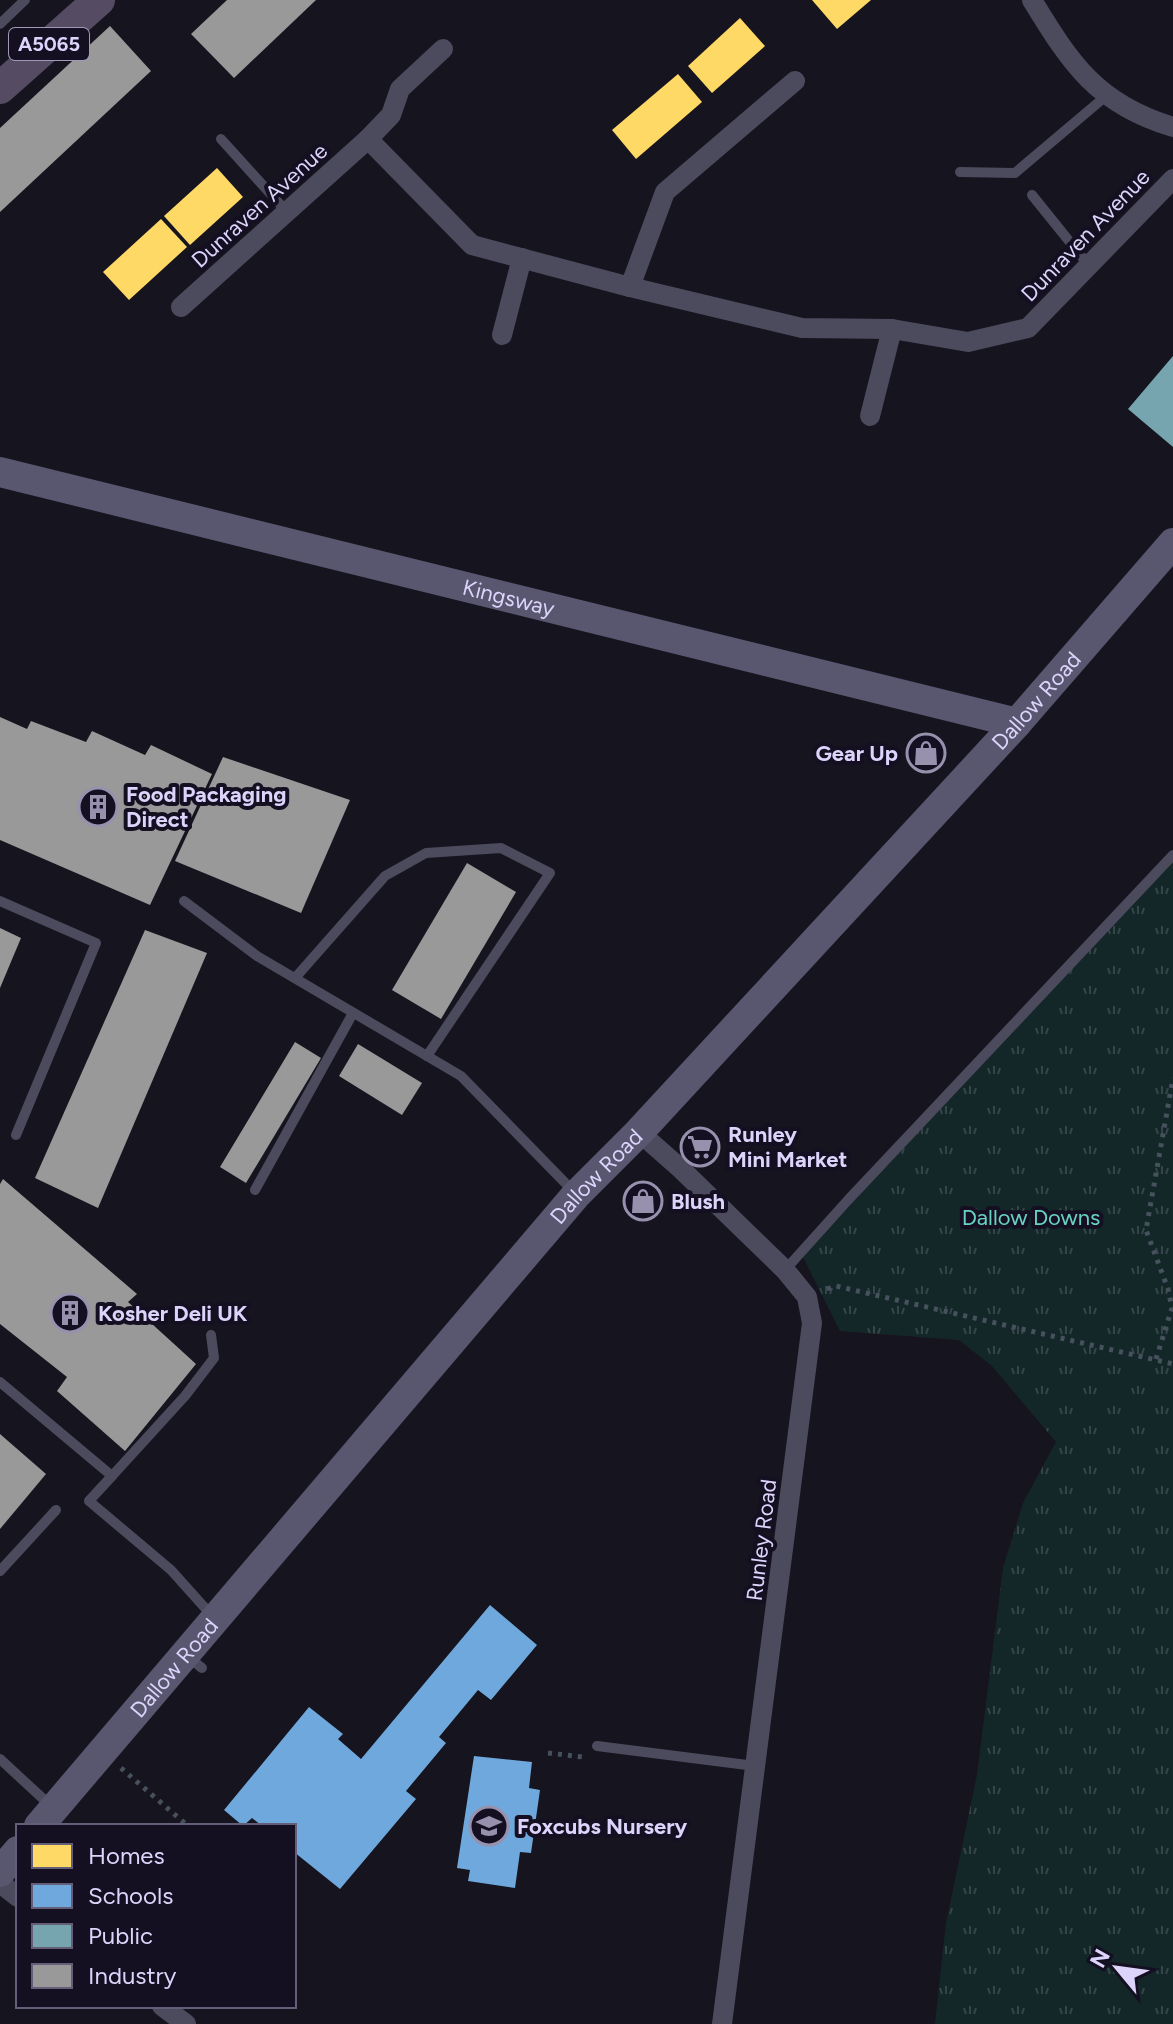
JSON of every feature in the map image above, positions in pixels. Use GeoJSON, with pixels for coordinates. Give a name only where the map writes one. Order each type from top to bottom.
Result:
{"type":"FeatureCollection","features":[{"type":"Feature","properties":{"kind":"main road","name":"A5065"},"geometry":{"type":"LineString","coordinates":[[0,88],[99,0]]}},
{"type":"Feature","properties":{"kind":"street"},"geometry":{"type":"LineString","coordinates":[[1032,0],[1065,55],[1106,96],[1146,119],[1173,127]]}},
{"type":"Feature","properties":{"kind":"street","name":"Dunraven Avenue"},"geometry":{"type":"LineString","coordinates":[[181,307],[368,139],[391,115],[400,89],[443,49]]}},
{"type":"Feature","properties":{"kind":"street"},"geometry":{"type":"LineString","coordinates":[[630,287],[665,192],[795,81]]}},
{"type":"Feature","properties":{"kind":"street","name":"Dunraven Avenue"},"geometry":{"type":"LineString","coordinates":[[368,139],[472,245],[802,328],[892,329],[968,342],[1028,328],[1173,179]]}},
{"type":"Feature","properties":{"kind":"street"},"geometry":{"type":"LineString","coordinates":[[502,335],[522,258]]}},
{"type":"Feature","properties":{"kind":"street"},"geometry":{"type":"LineString","coordinates":[[870,416],[892,329]]}},
{"type":"Feature","properties":{"kind":"street","name":"Kingsway"},"geometry":{"type":"LineString","coordinates":[[0,472],[1017,723]]}},
{"type":"Feature","properties":{"kind":"street","name":"Dallow Road"},"geometry":{"type":"LineString","coordinates":[[46,1817],[102,1752],[194,1661],[215,1619],[576,1195],[639,1132],[1017,723],[1173,543]]}},
{"type":"Feature","properties":{"kind":"street"},"geometry":{"type":"LineString","coordinates":[[639,1132],[785,1270],[807,1297]]}},
{"type":"Feature","properties":{"kind":"street","name":"Runley Road"},"geometry":{"type":"LineString","coordinates":[[722,2024],[812,1323],[807,1297]]}},
{"type":"Feature","properties":{"kind":"street"},"geometry":{"type":"LineString","coordinates":[[0,1872],[16,1853]]}},
{"type":"Feature","properties":{"kind":"street"},"geometry":{"type":"LineString","coordinates":[[0,1883],[16,1895]]}},
{"type":"Feature","properties":{"kind":"street"},"geometry":{"type":"LineString","coordinates":[[165,2008],[186,2024]]}},
{"type":"Feature","properties":{"kind":"lane"},"geometry":{"type":"LineString","coordinates":[[0,24],[25,0]]}},
{"type":"Feature","properties":{"kind":"lane"},"geometry":{"type":"LineString","coordinates":[[960,172],[1015,173],[1106,96]]}},
{"type":"Feature","properties":{"kind":"lane"},"geometry":{"type":"LineString","coordinates":[[221,139],[287,212]]}},
{"type":"Feature","properties":{"kind":"lane"},"geometry":{"type":"LineString","coordinates":[[1032,195],[1090,267]]}},
{"type":"Feature","properties":{"kind":"lane"},"geometry":{"type":"LineString","coordinates":[[295,978],[385,876],[426,853],[501,848],[550,873],[427,1056]]}},
{"type":"Feature","properties":{"kind":"lane"},"geometry":{"type":"LineString","coordinates":[[785,1270],[1173,855]]}},
{"type":"Feature","properties":{"kind":"lane"},"geometry":{"type":"LineString","coordinates":[[0,901],[96,943],[16,1135]]}},
{"type":"Feature","properties":{"kind":"lane"},"geometry":{"type":"LineString","coordinates":[[184,901],[257,956],[461,1076],[576,1195]]}},
{"type":"Feature","properties":{"kind":"lane"},"geometry":{"type":"LineString","coordinates":[[255,1190],[353,1013]]}},
{"type":"Feature","properties":{"kind":"lane"},"geometry":{"type":"LineString","coordinates":[[211,1335],[214,1358],[185,1396],[89,1501],[171,1570],[215,1619]]}},
{"type":"Feature","properties":{"kind":"lane"},"geometry":{"type":"LineString","coordinates":[[0,1382],[112,1476]]}},
{"type":"Feature","properties":{"kind":"lane"},"geometry":{"type":"LineString","coordinates":[[0,1571],[56,1510]]}},
{"type":"Feature","properties":{"kind":"lane"},"geometry":{"type":"LineString","coordinates":[[597,1746],[757,1766]]}},
{"type":"Feature","properties":{"kind":"lane"},"geometry":{"type":"LineString","coordinates":[[0,1759],[46,1817]]}},
{"type":"Feature","properties":{"kind":"path"},"geometry":{"type":"LineString","coordinates":[[1156,1359],[1172,1308],[1146,1230],[1173,1078]]}},
{"type":"Feature","properties":{"kind":"path"},"geometry":{"type":"LineString","coordinates":[[807,1297],[836,1286],[1173,1364]]}},
{"type":"Feature","properties":{"kind":"path"},"geometry":{"type":"LineString","coordinates":[[102,1752],[186,1824]]}},
{"type":"Feature","properties":{"kind":"green space","name":"Dallow Downs"},"geometry":{"type":"Polygon","coordinates":[[[1173,855],[1173,2024],[935,2024],[946,1923],[977,1775],[1003,1568],[1023,1503],[1056,1442],[992,1366],[959,1340],[840,1331],[799,1249],[1173,855]]]}},
{"type":"Feature","properties":{"kind":"building: Homes"},"geometry":{"type":"Polygon","coordinates":[[[812,0],[871,0],[837,29],[812,0]]]}},
{"type":"Feature","properties":{"kind":"building: Homes"},"geometry":{"type":"Polygon","coordinates":[[[740,18],[765,46],[712,93],[688,66],[740,18]]]}},
{"type":"Feature","properties":{"kind":"building: Homes"},"geometry":{"type":"Polygon","coordinates":[[[678,74],[702,102],[636,159],[612,130],[678,74]]]}},
{"type":"Feature","properties":{"kind":"building: Homes"},"geometry":{"type":"Polygon","coordinates":[[[217,168],[243,197],[190,245],[164,216],[217,168]]]}},
{"type":"Feature","properties":{"kind":"building: Homes"},"geometry":{"type":"Polygon","coordinates":[[[161,219],[187,247],[129,300],[103,272],[161,219]]]}},
{"type":"Feature","properties":{"kind":"building: Schools"},"geometry":{"type":"Polygon","coordinates":[[[490,1605],[537,1645],[491,1700],[478,1690],[439,1737],[446,1743],[406,1791],[416,1799],[340,1889],[296,1854],[296,1824],[260,1824],[252,1818],[241,1824],[224,1810],[309,1707],[343,1734],[338,1739],[361,1759],[490,1605]]]}},
{"type":"Feature","properties":{"kind":"building: Schools"},"geometry":{"type":"Polygon","coordinates":[[[474,1756],[532,1762],[529,1788],[540,1790],[531,1853],[520,1852],[515,1888],[468,1881],[470,1870],[457,1868],[474,1756]]]}},
{"type":"Feature","properties":{"kind":"building: Public"},"geometry":{"type":"Polygon","coordinates":[[[1173,356],[1173,447],[1128,409],[1173,356]]]}},
{"type":"Feature","properties":{"kind":"building: Industry"},"geometry":{"type":"Polygon","coordinates":[[[227,0],[316,0],[234,78],[191,34],[227,0]]]}},
{"type":"Feature","properties":{"kind":"building: Industry"},"geometry":{"type":"Polygon","coordinates":[[[110,26],[151,71],[0,212],[0,128],[110,26]]]}},
{"type":"Feature","properties":{"kind":"building: Industry","name":"Food Packaging Direct"},"geometry":{"type":"Polygon","coordinates":[[[0,717],[27,729],[31,721],[86,742],[92,731],[145,755],[151,745],[212,774],[150,905],[0,840],[0,717]]]}},
{"type":"Feature","properties":{"kind":"building: Industry"},"geometry":{"type":"Polygon","coordinates":[[[223,757],[350,800],[301,913],[175,861],[223,757]]]}},
{"type":"Feature","properties":{"kind":"building: Industry"},"geometry":{"type":"Polygon","coordinates":[[[467,863],[516,892],[441,1019],[392,990],[467,863]]]}},
{"type":"Feature","properties":{"kind":"building: Industry"},"geometry":{"type":"Polygon","coordinates":[[[0,928],[21,938],[0,988],[0,928]]]}},
{"type":"Feature","properties":{"kind":"building: Industry"},"geometry":{"type":"Polygon","coordinates":[[[145,930],[207,953],[98,1208],[35,1178],[145,930]]]}},
{"type":"Feature","properties":{"kind":"building: Industry"},"geometry":{"type":"Polygon","coordinates":[[[295,1042],[321,1058],[246,1183],[220,1167],[295,1042]]]}},
{"type":"Feature","properties":{"kind":"building: Industry"},"geometry":{"type":"Polygon","coordinates":[[[358,1044],[422,1083],[402,1115],[339,1076],[358,1044]]]}},
{"type":"Feature","properties":{"kind":"building: Industry","name":"Kosher Deli UK"},"geometry":{"type":"Polygon","coordinates":[[[3,1179],[137,1294],[128,1302],[196,1364],[125,1451],[57,1391],[67,1377],[0,1324],[0,1184],[3,1179]]]}},
{"type":"Feature","properties":{"kind":"building: Industry"},"geometry":{"type":"Polygon","coordinates":[[[0,1434],[46,1474],[0,1529],[0,1434]]]}},
{"type":"Feature","properties":{"kind":"place","name":"Gear Up"},"geometry":{"type":"Point","coordinates":[926,753]}},
{"type":"Feature","properties":{"kind":"place","name":"Food Packaging Direct"},"geometry":{"type":"Point","coordinates":[98,807]}},
{"type":"Feature","properties":{"kind":"place","name":"Runley Mini Market"},"geometry":{"type":"Point","coordinates":[700,1147]}},
{"type":"Feature","properties":{"kind":"place","name":"Blush"},"geometry":{"type":"Point","coordinates":[643,1201]}},
{"type":"Feature","properties":{"kind":"place","name":"Kosher Deli UK"},"geometry":{"type":"Point","coordinates":[70,1313]}},
{"type":"Feature","properties":{"kind":"place","name":"Foxcubs Nursery"},"geometry":{"type":"Point","coordinates":[489,1826]}}]}
